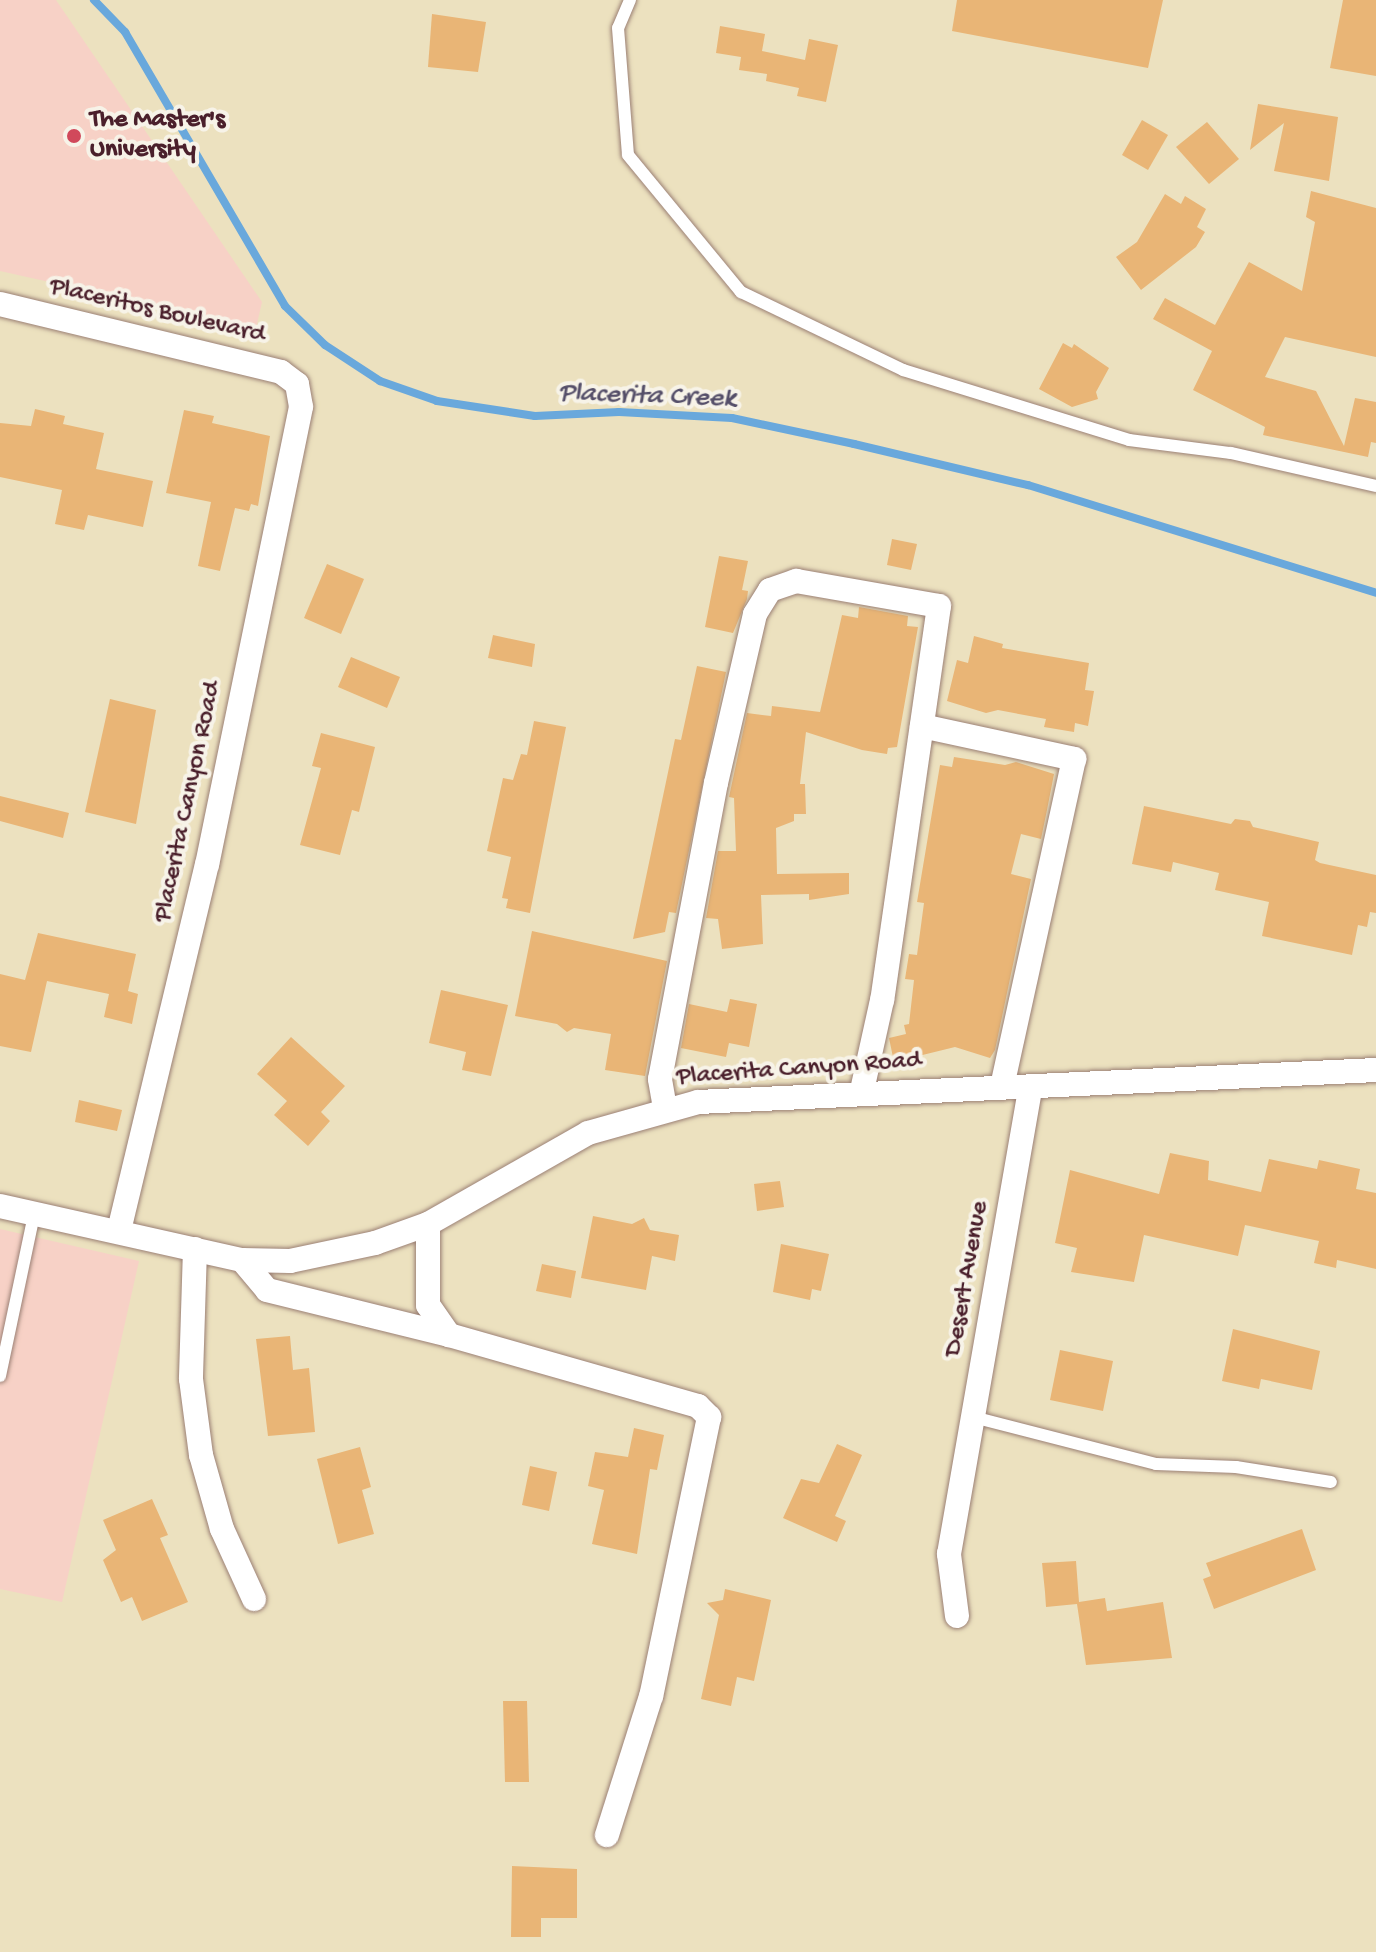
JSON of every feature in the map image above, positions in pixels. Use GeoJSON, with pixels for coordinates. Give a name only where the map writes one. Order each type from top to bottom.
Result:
{"type":"FeatureCollection","features":[{"type":"Feature","properties":{"kind":"street","name":"Placeritos Boulevard"},"geometry":{"type":"LineString","coordinates":[[0,304],[241,359],[281,372],[297,384]]}},
{"type":"Feature","properties":{"kind":"street","name":"Placerita Canyon Road"},"geometry":{"type":"LineString","coordinates":[[119,1230],[207,864],[301,407],[297,384]]}},
{"type":"Feature","properties":{"kind":"street"},"geometry":{"type":"LineString","coordinates":[[665,1108],[660,1079],[716,783],[761,601],[783,583],[796,581],[939,606],[882,1000],[862,1090]]}},
{"type":"Feature","properties":{"kind":"street"},"geometry":{"type":"LineString","coordinates":[[922,726],[1074,759],[1002,1087]]}},
{"type":"Feature","properties":{"kind":"street","name":"Placerita Canyon Road"},"geometry":{"type":"LineString","coordinates":[[0,1206],[119,1230],[242,1260],[323,1255],[428,1224],[588,1133],[665,1108],[862,1090],[1030,1088],[1376,1070]]}},
{"type":"Feature","properties":{"kind":"street","name":"Desert Avenue"},"geometry":{"type":"LineString","coordinates":[[957,1616],[949,1554],[1030,1088]]}},
{"type":"Feature","properties":{"kind":"street"},"geometry":{"type":"LineString","coordinates":[[428,1224],[428,1305],[449,1335]]}},
{"type":"Feature","properties":{"kind":"street"},"geometry":{"type":"LineString","coordinates":[[195,1249],[191,1379],[201,1455],[222,1529],[254,1599]]}},
{"type":"Feature","properties":{"kind":"street"},"geometry":{"type":"LineString","coordinates":[[242,1260],[267,1290],[449,1335],[698,1406],[709,1417],[651,1696],[607,1835]]}},
{"type":"Feature","properties":{"kind":"lane"},"geometry":{"type":"LineString","coordinates":[[630,0],[618,28],[628,155],[741,292],[903,370],[1129,440],[1231,453],[1376,486]]}},
{"type":"Feature","properties":{"kind":"lane"},"geometry":{"type":"LineString","coordinates":[[0,1376],[34,1214]]}},
{"type":"Feature","properties":{"kind":"lane"},"geometry":{"type":"LineString","coordinates":[[973,1417],[1156,1464],[1236,1467],[1331,1482]]}},
{"type":"Feature","properties":{"kind":"shaded area","name":"The Master's University"},"geometry":{"type":"Polygon","coordinates":[[[0,0],[56,0],[262,302],[256,328],[0,271],[0,0]]]}},
{"type":"Feature","properties":{"kind":"shaded area"},"geometry":{"type":"Polygon","coordinates":[[[0,1229],[139,1261],[62,1602],[0,1589],[0,1229]]]}},
{"type":"Feature","properties":{"kind":"building"},"geometry":{"type":"Polygon","coordinates":[[[957,0],[1163,0],[1148,68],[952,31],[957,0]]]}},
{"type":"Feature","properties":{"kind":"building"},"geometry":{"type":"Polygon","coordinates":[[[1343,0],[1376,0],[1376,76],[1330,68],[1343,0]]]}},
{"type":"Feature","properties":{"kind":"building"},"geometry":{"type":"Polygon","coordinates":[[[432,14],[486,22],[478,72],[428,67],[432,14]]]}},
{"type":"Feature","properties":{"kind":"building"},"geometry":{"type":"Polygon","coordinates":[[[720,26],[765,34],[762,51],[805,60],[809,39],[838,45],[826,102],[797,96],[799,88],[766,81],[767,74],[739,70],[741,57],[716,53],[720,26]]]}},
{"type":"Feature","properties":{"kind":"building"},"geometry":{"type":"Polygon","coordinates":[[[1258,104],[1338,117],[1329,181],[1274,171],[1284,123],[1250,150],[1258,104]]]}},
{"type":"Feature","properties":{"kind":"building"},"geometry":{"type":"Polygon","coordinates":[[[1142,120],[1168,135],[1148,170],[1122,155],[1142,120]]]}},
{"type":"Feature","properties":{"kind":"building"},"geometry":{"type":"Polygon","coordinates":[[[1207,122],[1239,159],[1209,184],[1176,147],[1207,122]]]}},
{"type":"Feature","properties":{"kind":"building"},"geometry":{"type":"Polygon","coordinates":[[[1311,191],[1376,208],[1376,357],[1285,337],[1265,377],[1316,391],[1344,446],[1355,398],[1376,402],[1376,443],[1371,442],[1368,457],[1263,435],[1265,427],[1193,390],[1212,351],[1153,319],[1165,298],[1215,325],[1249,262],[1302,291],[1315,222],[1306,217],[1311,191]]]}},
{"type":"Feature","properties":{"kind":"building"},"geometry":{"type":"Polygon","coordinates":[[[1165,194],[1181,204],[1185,196],[1206,209],[1197,227],[1205,232],[1196,247],[1141,290],[1116,257],[1137,242],[1165,194]]]}},
{"type":"Feature","properties":{"kind":"building"},"geometry":{"type":"Polygon","coordinates":[[[1063,343],[1072,348],[1074,344],[1109,368],[1096,392],[1098,399],[1072,407],[1039,389],[1063,343]]]}},
{"type":"Feature","properties":{"kind":"building"},"geometry":{"type":"Polygon","coordinates":[[[35,409],[65,416],[63,424],[104,433],[96,469],[153,481],[143,527],[88,515],[84,530],[55,524],[62,490],[0,477],[0,423],[31,426],[35,409]]]}},
{"type":"Feature","properties":{"kind":"building"},"geometry":{"type":"Polygon","coordinates":[[[184,410],[214,416],[212,423],[270,436],[258,506],[251,504],[249,511],[235,508],[220,571],[198,566],[211,502],[166,493],[184,410]]]}},
{"type":"Feature","properties":{"kind":"building"},"geometry":{"type":"Polygon","coordinates":[[[892,539],[917,544],[911,570],[887,565],[892,539]]]}},
{"type":"Feature","properties":{"kind":"building"},"geometry":{"type":"Polygon","coordinates":[[[719,556],[748,561],[742,590],[748,591],[747,599],[733,633],[705,627],[719,556]]]}},
{"type":"Feature","properties":{"kind":"building"},"geometry":{"type":"Polygon","coordinates":[[[327,564],[364,579],[341,634],[304,618],[327,564]]]}},
{"type":"Feature","properties":{"kind":"building"},"geometry":{"type":"Polygon","coordinates":[[[859,607],[908,616],[907,626],[918,627],[897,747],[888,748],[887,754],[862,750],[806,732],[800,784],[805,784],[806,814],[794,814],[794,821],[776,828],[777,874],[849,873],[849,894],[809,900],[809,894],[761,895],[763,944],[722,949],[718,919],[706,918],[718,851],[736,851],[734,798],[729,797],[747,713],[771,716],[772,706],[820,712],[842,615],[858,618],[859,607]]]}},
{"type":"Feature","properties":{"kind":"building"},"geometry":{"type":"Polygon","coordinates":[[[493,635],[535,644],[532,667],[488,658],[493,635]]]}},
{"type":"Feature","properties":{"kind":"building"},"geometry":{"type":"Polygon","coordinates":[[[974,636],[1003,644],[1002,648],[1089,663],[1085,690],[1094,691],[1088,726],[1075,723],[1074,732],[1044,727],[1046,719],[998,710],[986,713],[947,701],[957,660],[968,663],[974,636]]]}},
{"type":"Feature","properties":{"kind":"building"},"geometry":{"type":"Polygon","coordinates":[[[351,657],[400,677],[387,708],[338,687],[351,657]]]}},
{"type":"Feature","properties":{"kind":"building"},"geometry":{"type":"Polygon","coordinates":[[[697,666],[726,672],[676,913],[669,912],[665,932],[633,939],[675,739],[681,740],[697,666]]]}},
{"type":"Feature","properties":{"kind":"building"},"geometry":{"type":"Polygon","coordinates":[[[110,699],[156,710],[136,824],[85,812],[110,699]]]}},
{"type":"Feature","properties":{"kind":"building"},"geometry":{"type":"Polygon","coordinates":[[[534,721],[566,727],[530,913],[506,908],[508,899],[502,898],[511,857],[487,851],[503,778],[513,780],[521,754],[527,755],[534,721]]]}},
{"type":"Feature","properties":{"kind":"building"},"geometry":{"type":"Polygon","coordinates":[[[321,733],[375,747],[359,812],[352,810],[340,855],[300,845],[321,768],[312,766],[321,733]]]}},
{"type":"Feature","properties":{"kind":"building"},"geometry":{"type":"Polygon","coordinates":[[[954,757],[1005,765],[1016,762],[1054,774],[1047,810],[1041,839],[1021,834],[1011,874],[1031,879],[995,1050],[990,1058],[955,1047],[894,1062],[889,1038],[906,1034],[904,1025],[909,1024],[914,980],[905,979],[909,954],[917,955],[924,903],[917,902],[940,765],[952,767],[954,757]]]}},
{"type":"Feature","properties":{"kind":"building"},"geometry":{"type":"Polygon","coordinates":[[[0,796],[69,813],[63,838],[0,821],[0,796]]]}},
{"type":"Feature","properties":{"kind":"building"},"geometry":{"type":"Polygon","coordinates":[[[1144,806],[1231,824],[1235,819],[1250,821],[1253,827],[1319,842],[1315,860],[1320,863],[1376,875],[1376,913],[1370,912],[1367,927],[1358,925],[1352,955],[1262,936],[1269,902],[1215,890],[1219,873],[1173,862],[1171,872],[1132,864],[1144,806]]]}},
{"type":"Feature","properties":{"kind":"building"},"geometry":{"type":"Polygon","coordinates":[[[532,931],[667,961],[645,1076],[605,1070],[611,1034],[574,1028],[567,1032],[557,1024],[515,1016],[532,931]]]}},
{"type":"Feature","properties":{"kind":"building"},"geometry":{"type":"Polygon","coordinates":[[[38,933],[136,954],[128,991],[138,994],[132,1024],[104,1017],[109,994],[47,981],[31,1052],[0,1046],[0,974],[25,980],[38,933]]]}},
{"type":"Feature","properties":{"kind":"building"},"geometry":{"type":"Polygon","coordinates":[[[441,990],[508,1005],[491,1076],[462,1070],[466,1052],[429,1043],[441,990]]]}},
{"type":"Feature","properties":{"kind":"building"},"geometry":{"type":"Polygon","coordinates":[[[730,999],[757,1004],[749,1047],[729,1043],[726,1057],[681,1048],[689,1004],[727,1012],[730,999]]]}},
{"type":"Feature","properties":{"kind":"building"},"geometry":{"type":"Polygon","coordinates":[[[291,1037],[345,1086],[321,1112],[330,1121],[308,1146],[274,1115],[287,1101],[257,1074],[291,1037]]]}},
{"type":"Feature","properties":{"kind":"building"},"geometry":{"type":"Polygon","coordinates":[[[79,1100],[122,1110],[117,1131],[75,1122],[79,1100]]]}},
{"type":"Feature","properties":{"kind":"building"},"geometry":{"type":"Polygon","coordinates":[[[1170,1153],[1209,1161],[1208,1180],[1261,1192],[1269,1159],[1317,1169],[1319,1160],[1360,1169],[1356,1189],[1376,1193],[1376,1269],[1337,1260],[1336,1268],[1314,1263],[1319,1241],[1245,1225],[1238,1256],[1144,1235],[1134,1282],[1071,1272],[1077,1248],[1055,1243],[1070,1170],[1159,1194],[1170,1153]]]}},
{"type":"Feature","properties":{"kind":"building"},"geometry":{"type":"Polygon","coordinates":[[[780,1181],[784,1207],[757,1211],[754,1184],[780,1181]]]}},
{"type":"Feature","properties":{"kind":"building"},"geometry":{"type":"Polygon","coordinates":[[[593,1216],[632,1224],[644,1218],[650,1230],[679,1235],[675,1261],[652,1256],[646,1290],[581,1278],[593,1216]]]}},
{"type":"Feature","properties":{"kind":"building"},"geometry":{"type":"Polygon","coordinates":[[[781,1244],[829,1254],[821,1291],[812,1289],[810,1300],[773,1292],[781,1244]]]}},
{"type":"Feature","properties":{"kind":"building"},"geometry":{"type":"Polygon","coordinates":[[[542,1264],[576,1271],[571,1298],[536,1291],[542,1264]]]}},
{"type":"Feature","properties":{"kind":"building"},"geometry":{"type":"Polygon","coordinates":[[[1233,1329],[1320,1351],[1312,1390],[1261,1379],[1259,1389],[1222,1381],[1233,1329]]]}},
{"type":"Feature","properties":{"kind":"building"},"geometry":{"type":"Polygon","coordinates":[[[290,1336],[293,1370],[309,1368],[315,1432],[268,1436],[256,1339],[290,1336]]]}},
{"type":"Feature","properties":{"kind":"building"},"geometry":{"type":"Polygon","coordinates":[[[1060,1350],[1113,1361],[1103,1411],[1050,1400],[1060,1350]]]}},
{"type":"Feature","properties":{"kind":"building"},"geometry":{"type":"Polygon","coordinates":[[[634,1428],[664,1435],[657,1470],[650,1469],[637,1554],[592,1544],[604,1490],[588,1486],[595,1452],[628,1457],[634,1428]]]}},
{"type":"Feature","properties":{"kind":"building"},"geometry":{"type":"Polygon","coordinates":[[[837,1444],[862,1455],[835,1516],[846,1521],[837,1542],[783,1518],[801,1479],[819,1483],[837,1444]]]}},
{"type":"Feature","properties":{"kind":"building"},"geometry":{"type":"Polygon","coordinates":[[[360,1447],[371,1487],[362,1490],[374,1534],[338,1544],[317,1459],[360,1447]]]}},
{"type":"Feature","properties":{"kind":"building"},"geometry":{"type":"Polygon","coordinates":[[[530,1466],[557,1472],[549,1511],[522,1505],[530,1466]]]}},
{"type":"Feature","properties":{"kind":"building"},"geometry":{"type":"Polygon","coordinates":[[[152,1499],[168,1535],[160,1538],[188,1602],[142,1621],[132,1597],[121,1602],[103,1560],[116,1550],[103,1520],[152,1499]]]}},
{"type":"Feature","properties":{"kind":"building"},"geometry":{"type":"Polygon","coordinates":[[[1302,1529],[1316,1570],[1214,1609],[1203,1579],[1211,1576],[1206,1563],[1302,1529]]]}},
{"type":"Feature","properties":{"kind":"building"},"geometry":{"type":"Polygon","coordinates":[[[1076,1561],[1079,1602],[1105,1598],[1107,1611],[1163,1602],[1172,1658],[1086,1665],[1077,1604],[1046,1607],[1042,1563],[1076,1561]]]}},
{"type":"Feature","properties":{"kind":"building"},"geometry":{"type":"Polygon","coordinates":[[[725,1589],[771,1600],[754,1681],[737,1677],[731,1706],[701,1699],[719,1615],[707,1603],[723,1600],[725,1589]]]}},
{"type":"Feature","properties":{"kind":"building"},"geometry":{"type":"Polygon","coordinates":[[[503,1701],[527,1701],[529,1782],[505,1782],[503,1701]]]}},
{"type":"Feature","properties":{"kind":"building"},"geometry":{"type":"Polygon","coordinates":[[[512,1866],[577,1869],[577,1918],[541,1918],[541,1937],[511,1937],[512,1866]]]}},
{"type":"Feature","properties":{"kind":"waterway","name":"Placerita Creek"},"geometry":{"type":"LineString","coordinates":[[94,0],[125,32],[285,306],[325,345],[380,381],[437,401],[535,416],[619,412],[732,418],[1028,485],[1376,593]]}},
{"type":"Feature","properties":{"kind":"place","name":"The Master's University"},"geometry":{"type":"Point","coordinates":[74,136]}}]}
